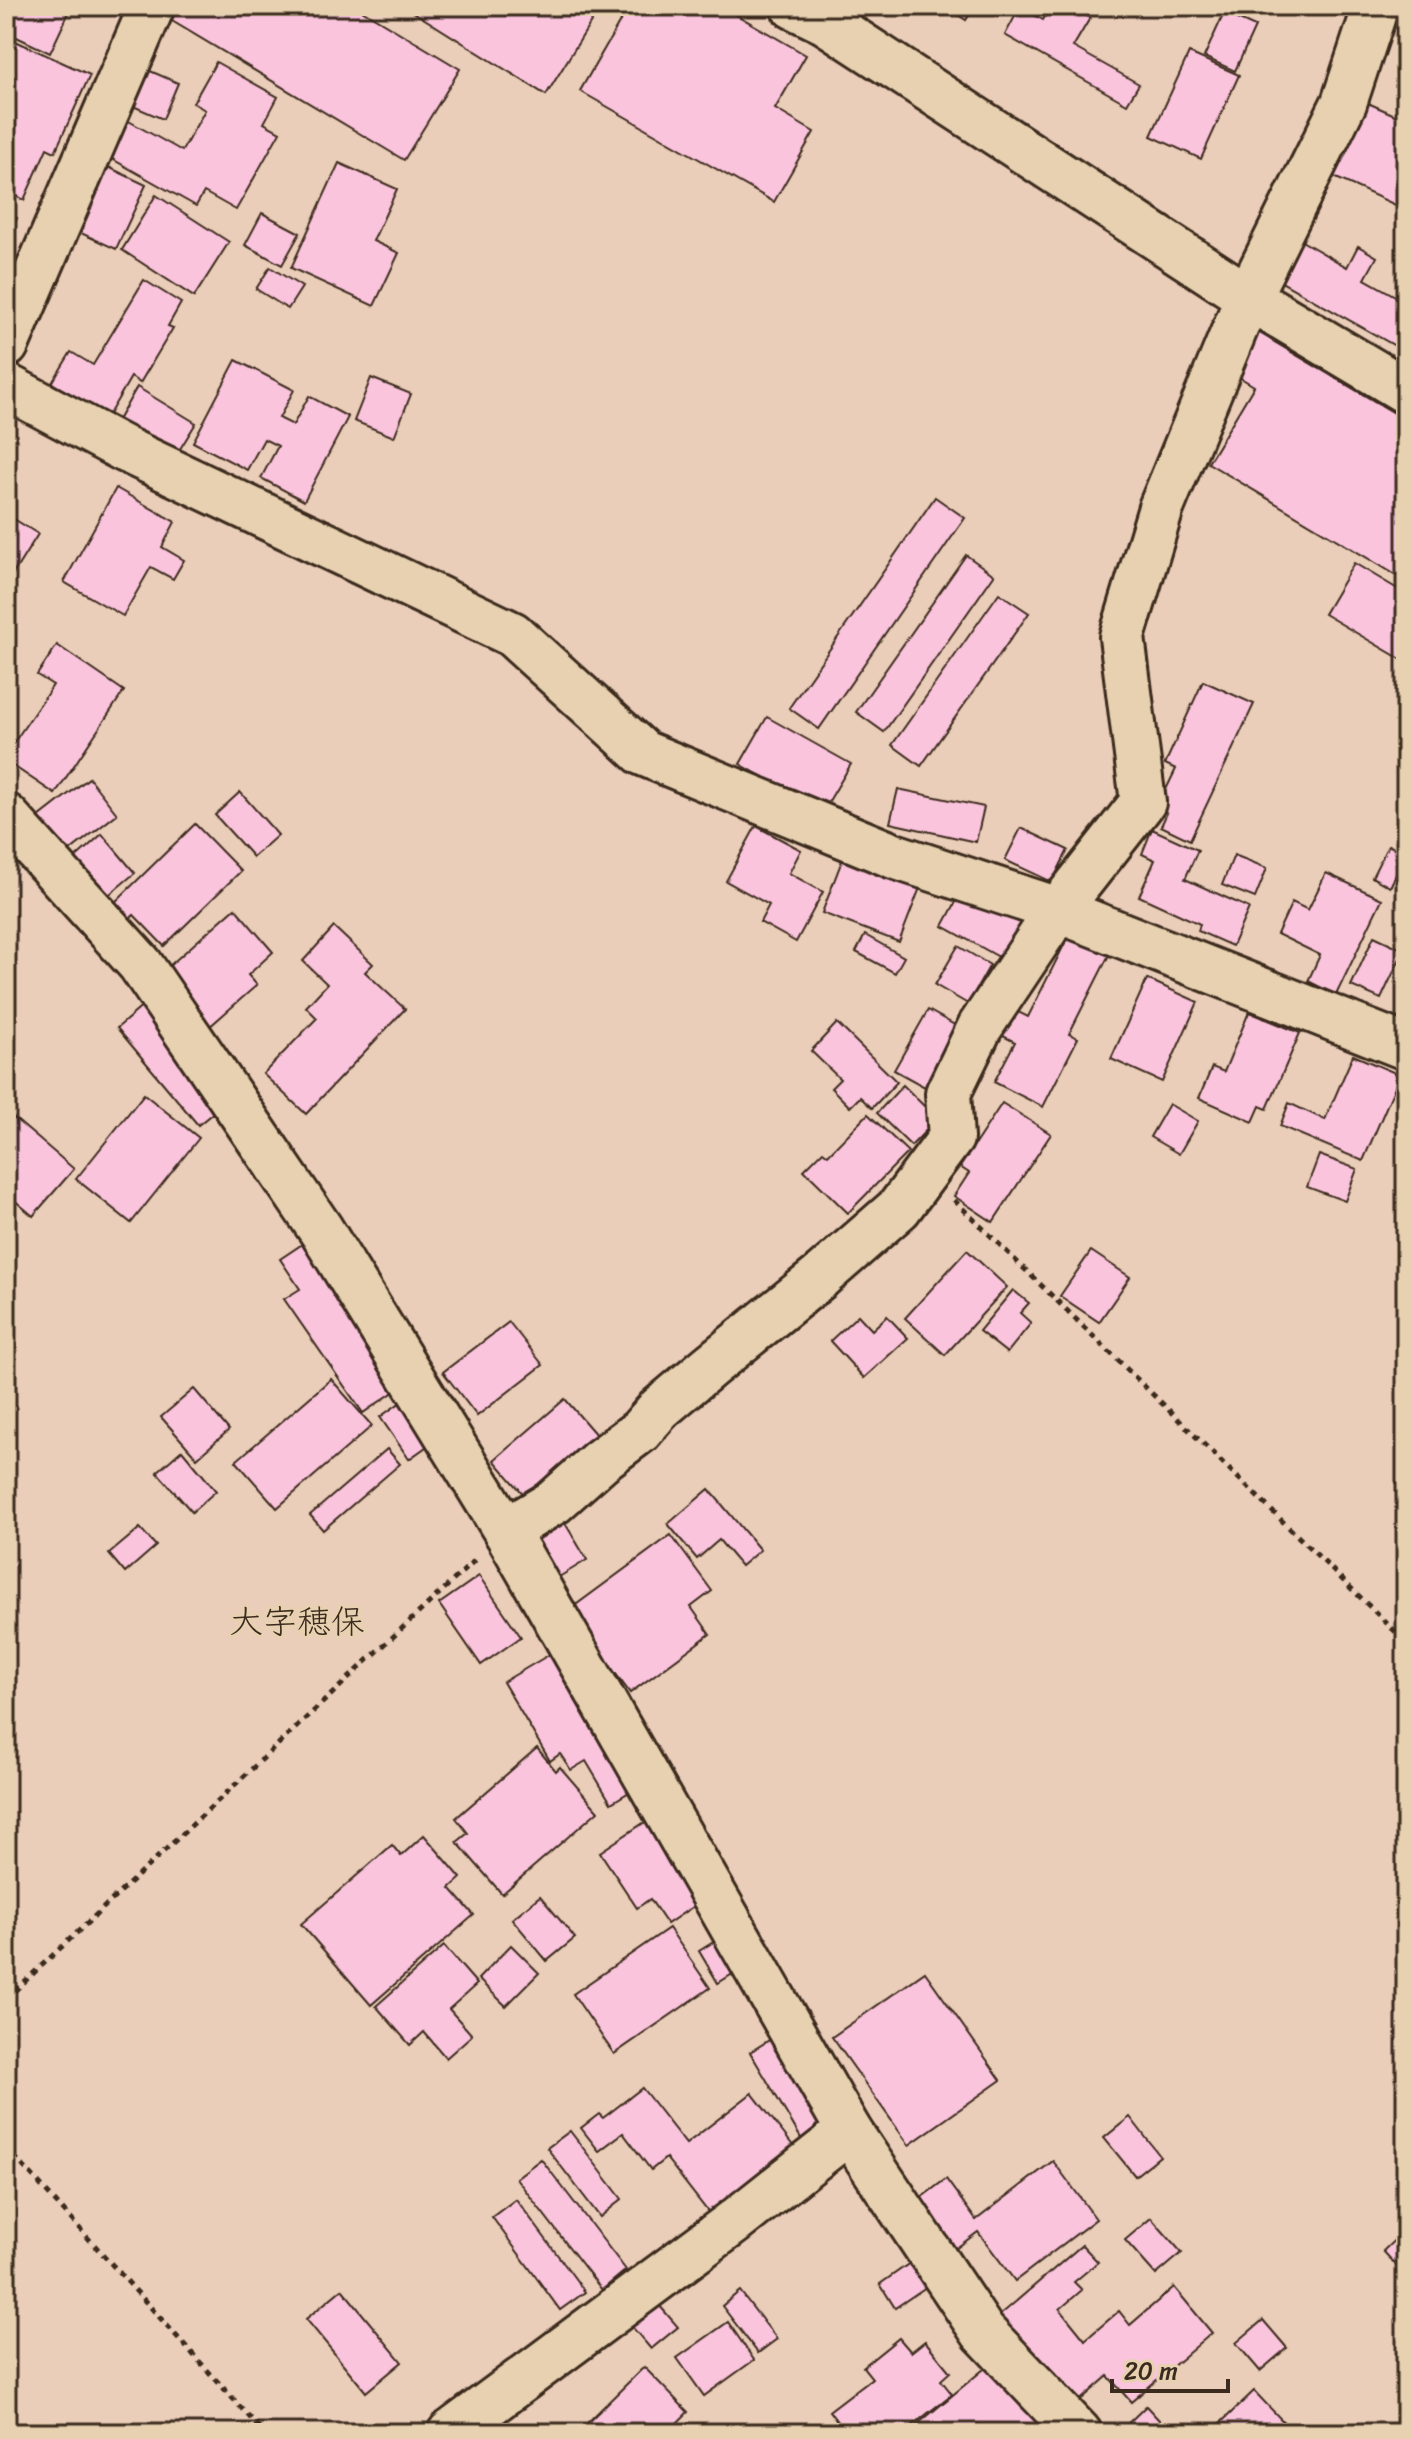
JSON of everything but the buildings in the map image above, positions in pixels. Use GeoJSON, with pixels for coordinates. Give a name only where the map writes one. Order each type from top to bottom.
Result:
{"type":"FeatureCollection","features":[{"type":"Feature","properties":{"kind":"street"},"geometry":{"type":"LineString","coordinates":[[6,345],[152,6]]}},
{"type":"Feature","properties":{"kind":"street"},"geometry":{"type":"LineString","coordinates":[[793,6],[826,22],[1248,297],[1406,391]]}},
{"type":"Feature","properties":{"kind":"street"},"geometry":{"type":"LineString","coordinates":[[506,1531],[554,1502],[640,1431],[659,1409],[899,1208],[951,1138],[948,1093],[980,1027],[1058,910],[1143,802],[1122,637],[1161,508],[1248,297],[1344,103],[1376,6]]}},
{"type":"Feature","properties":{"kind":"street"},"geometry":{"type":"LineString","coordinates":[[6,386],[124,449],[512,634],[643,753],[894,856],[1058,910],[1406,1047]]}},
{"type":"Feature","properties":{"kind":"street"},"geometry":{"type":"LineString","coordinates":[[6,816],[140,964],[321,1230],[506,1531],[849,2131],[983,2332],[1079,2433]]}},
{"type":"Feature","properties":{"kind":"street"},"geometry":{"type":"LineString","coordinates":[[450,2433],[734,2222],[849,2131]]}},
{"type":"Feature","properties":{"kind":"path"},"geometry":{"type":"LineString","coordinates":[[925,1172],[1406,1642]]}},
{"type":"Feature","properties":{"kind":"path"},"geometry":{"type":"LineString","coordinates":[[6,1999],[506,1531]]}},
{"type":"Feature","properties":{"kind":"path"},"geometry":{"type":"LineString","coordinates":[[6,2147],[264,2433]]}},
{"type":"Feature","properties":{"kind":"district","name":"大字穂保"},"geometry":{"type":"Point","coordinates":[297,1621]}}]}
